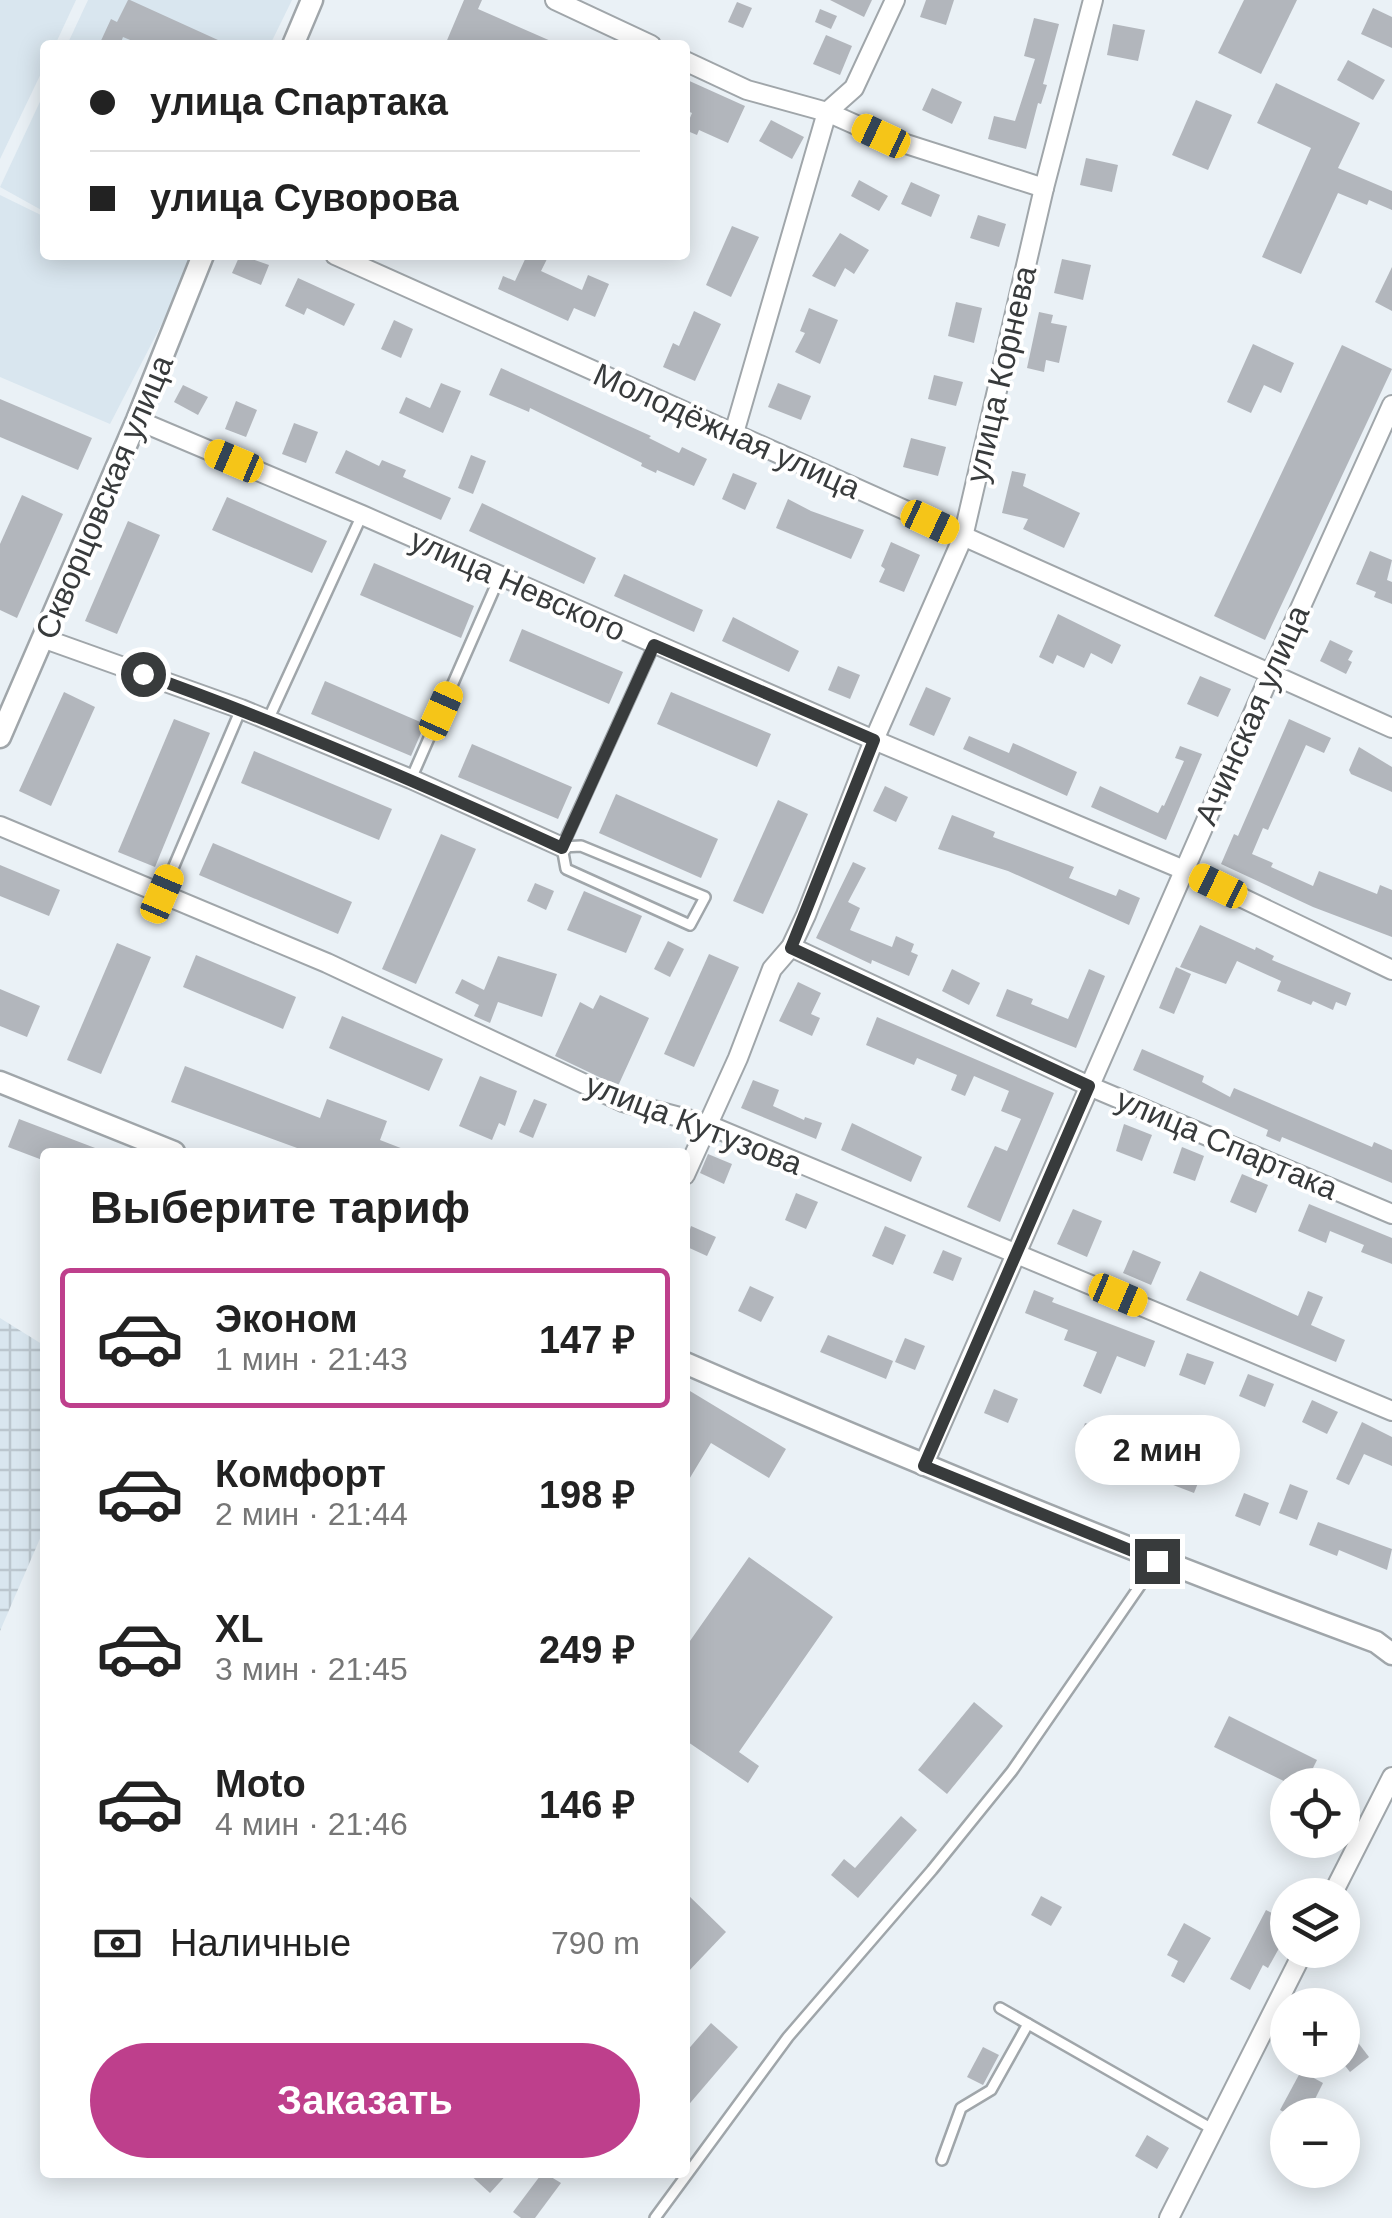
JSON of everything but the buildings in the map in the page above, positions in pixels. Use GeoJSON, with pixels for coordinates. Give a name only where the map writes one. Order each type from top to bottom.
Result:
{"type":"FeatureCollection","features":[{"type":"Feature","properties":{"kind":"street"},"geometry":{"type":"LineString","coordinates":[[295,40],[312,0]]}},
{"type":"Feature","properties":{"kind":"street"},"geometry":{"type":"LineString","coordinates":[[555,0],[639,40]]}},
{"type":"Feature","properties":{"kind":"street"},"geometry":{"type":"LineString","coordinates":[[734,433],[828,112],[854,88],[895,0]]}},
{"type":"Feature","properties":{"kind":"street","name":"улица Корнева"},"geometry":{"type":"LineString","coordinates":[[690,1163],[738,1058],[772,969],[791,948],[874,740],[963,537],[1092,0]]}},
{"type":"Feature","properties":{"kind":"street"},"geometry":{"type":"LineString","coordinates":[[690,63],[747,90],[828,112],[881,136],[1044,188]]}},
{"type":"Feature","properties":{"kind":"street","name":"Скворцовская улица"},"geometry":{"type":"LineString","coordinates":[[0,736],[138,420],[201,260]]}},
{"type":"Feature","properties":{"kind":"street","name":"Молодёжная улица"},"geometry":{"type":"LineString","coordinates":[[346,260],[1392,728]]}},
{"type":"Feature","properties":{"kind":"street","name":"Ачинская улица"},"geometry":{"type":"LineString","coordinates":[[924,1466],[1015,1252],[1392,405]]}},
{"type":"Feature","properties":{"kind":"street","name":"улица Невского"},"geometry":{"type":"LineString","coordinates":[[138,420],[874,740],[1184,870],[1392,970]]}},
{"type":"Feature","properties":{"kind":"street"},"geometry":{"type":"LineString","coordinates":[[45,639],[241,709],[411,779],[562,848]]}},
{"type":"Feature","properties":{"kind":"street","name":"улица Кутузова"},"geometry":{"type":"LineString","coordinates":[[0,826],[327,963],[623,1102],[706,1124],[1392,1411]]}},
{"type":"Feature","properties":{"kind":"street","name":"улица Спартака"},"geometry":{"type":"LineString","coordinates":[[791,948],[1089,1086],[1392,1214]]}},
{"type":"Feature","properties":{"kind":"street"},"geometry":{"type":"LineString","coordinates":[[0,1082],[164,1148]]}},
{"type":"Feature","properties":{"kind":"street"},"geometry":{"type":"LineString","coordinates":[[690,1365],[1157,1561],[1376,1642],[1392,1654]]}},
{"type":"Feature","properties":{"kind":"street"},"geometry":{"type":"LineString","coordinates":[[1341,1878],[1392,1778]]}},
{"type":"Feature","properties":{"kind":"street"},"geometry":{"type":"LineString","coordinates":[[1169,2218],[1295,1968]]}},
{"type":"Feature","properties":{"kind":"lane"},"geometry":{"type":"LineString","coordinates":[[268,720],[362,515]]}},
{"type":"Feature","properties":{"kind":"lane"},"geometry":{"type":"LineString","coordinates":[[411,779],[500,576]]}},
{"type":"Feature","properties":{"kind":"lane"},"geometry":{"type":"LineString","coordinates":[[562,848],[581,846],[705,897],[690,925],[566,869],[562,848],[654,645]]}},
{"type":"Feature","properties":{"kind":"lane"},"geometry":{"type":"LineString","coordinates":[[162,894],[241,709]]}},
{"type":"Feature","properties":{"kind":"lane"},"geometry":{"type":"LineString","coordinates":[[690,2171],[788,2038],[1012,1771],[1157,1561]]}},
{"type":"Feature","properties":{"kind":"lane"},"geometry":{"type":"LineString","coordinates":[[1000,2008],[1214,2130]]}},
{"type":"Feature","properties":{"kind":"lane"},"geometry":{"type":"LineString","coordinates":[[942,2160],[961,2108],[992,2090],[1028,2024]]}},
{"type":"Feature","properties":{"kind":"lane"},"geometry":{"type":"LineString","coordinates":[[655,2218],[685,2178]]}},
{"type":"Feature","properties":{"kind":"shaded area"},"geometry":{"type":"Polygon","coordinates":[[[0,0],[76,0],[57,40],[40,40],[40,75],[0,159],[0,0]]]}},
{"type":"Feature","properties":{"kind":"shaded area"},"geometry":{"type":"Polygon","coordinates":[[[88,0],[292,0],[272,40],[69,40],[88,0]]]}},
{"type":"Feature","properties":{"kind":"shaded area"},"geometry":{"type":"Polygon","coordinates":[[[40,102],[40,209],[0,187],[40,102]]]}},
{"type":"Feature","properties":{"kind":"shaded area"},"geometry":{"type":"Polygon","coordinates":[[[0,195],[40,215],[40,260],[189,260],[170,308],[110,424],[0,377],[0,195]]]}},
{"type":"Feature","properties":{"kind":"shaded area"},"geometry":{"type":"Polygon","coordinates":[[[0,1318],[40,1343],[40,1539],[0,1631],[0,1318]]]}},
{"type":"Feature","properties":{"kind":"route"},"geometry":{"type":"LineString","coordinates":[[143,674],[241,709],[411,779],[562,848],[654,645],[874,740],[791,948],[1089,1086],[924,1466],[1157,1561]]}}]}
